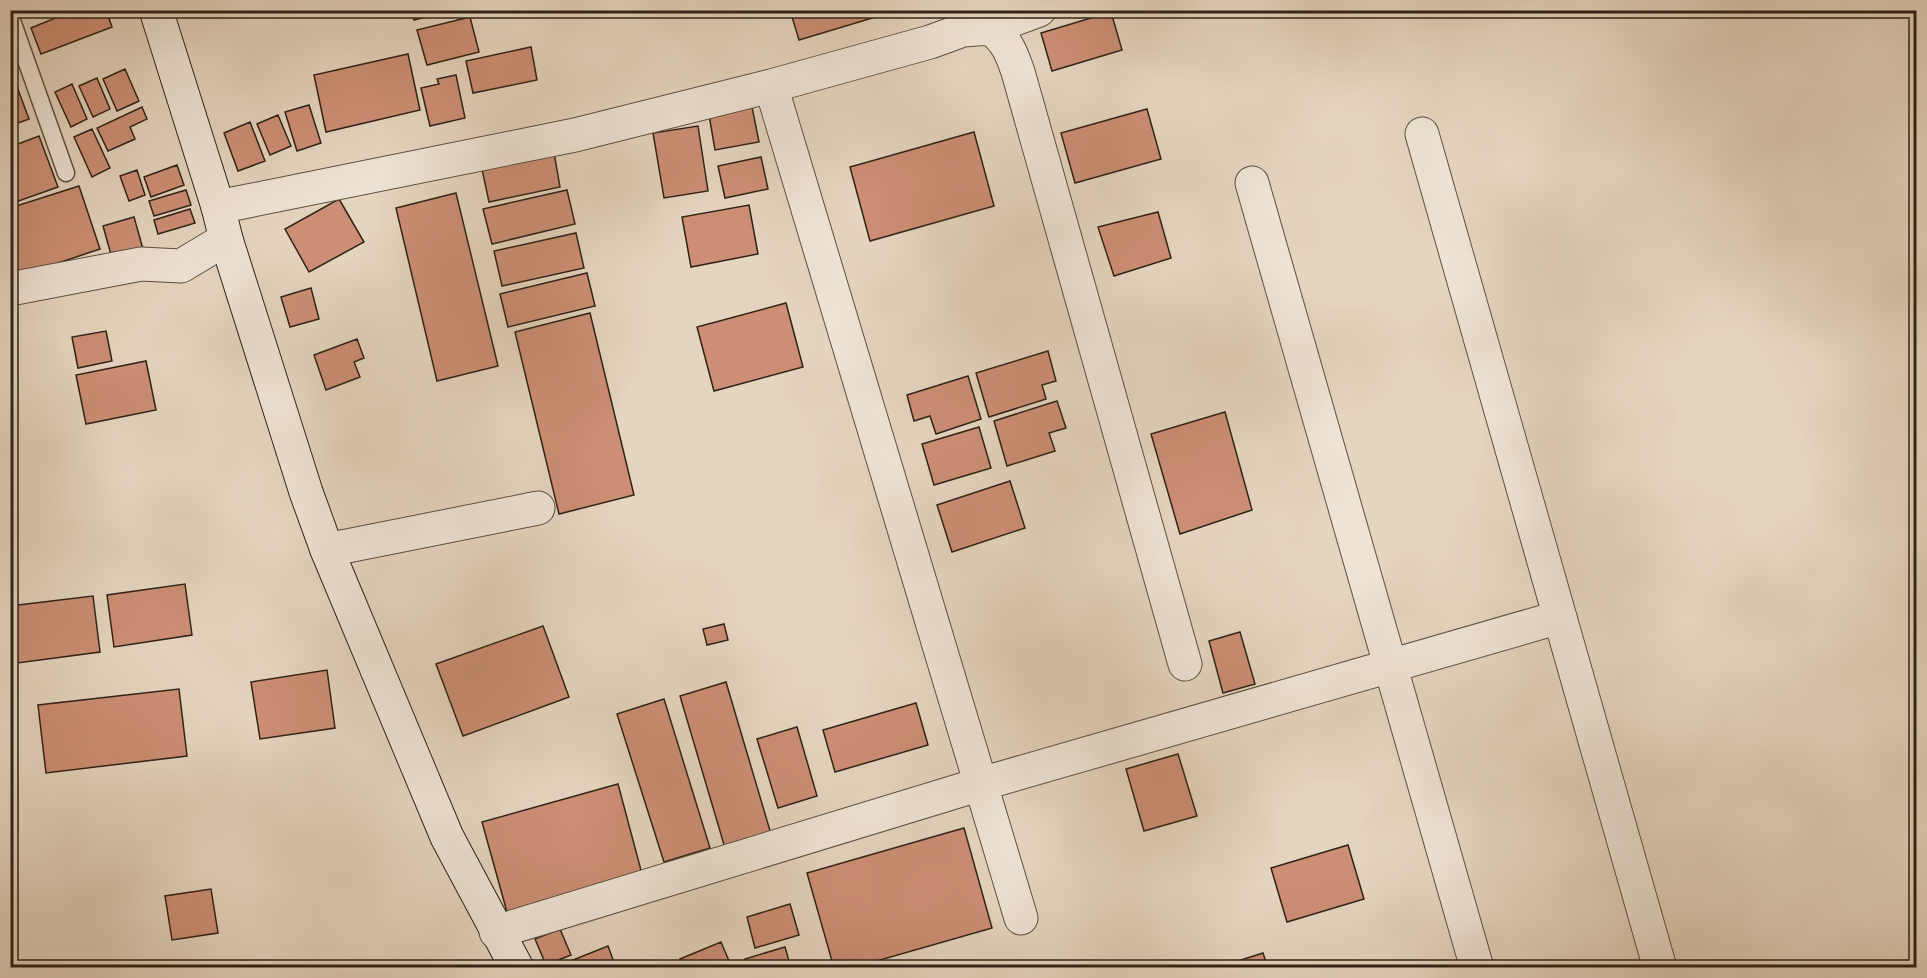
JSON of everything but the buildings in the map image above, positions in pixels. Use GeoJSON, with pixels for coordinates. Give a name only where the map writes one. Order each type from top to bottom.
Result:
{"type":"FeatureCollection","features":[{"type":"Feature","properties":{"kind":"street"},"geometry":{"type":"LineString","coordinates":[[156,10],[306,492],[327,550],[447,837],[517,968]]}},
{"type":"Feature","properties":{"kind":"street"},"geometry":{"type":"LineString","coordinates":[[218,207],[574,135],[771,86],[930,42],[963,30],[991,28],[1039,10]]}},
{"type":"Feature","properties":{"kind":"street"},"geometry":{"type":"LineString","coordinates":[[991,28],[1004,39],[1018,72],[1185,664]]}},
{"type":"Feature","properties":{"kind":"street"},"geometry":{"type":"LineString","coordinates":[[771,86],[1022,918]]}},
{"type":"Feature","properties":{"kind":"street"},"geometry":{"type":"LineString","coordinates":[[1422,134],[1660,968]]}},
{"type":"Feature","properties":{"kind":"street"},"geometry":{"type":"LineString","coordinates":[[1252,183],[1477,968]]}},
{"type":"Feature","properties":{"kind":"street"},"geometry":{"type":"LineString","coordinates":[[10,289],[141,264],[181,266],[226,239]]}},
{"type":"Feature","properties":{"kind":"street"},"geometry":{"type":"LineString","coordinates":[[327,550],[538,508]]}},
{"type":"Feature","properties":{"kind":"street"},"geometry":{"type":"LineString","coordinates":[[496,932],[981,784],[1560,617]]}},
{"type":"Feature","properties":{"kind":"lane"},"geometry":{"type":"LineString","coordinates":[[10,15],[66,173]]}}]}
